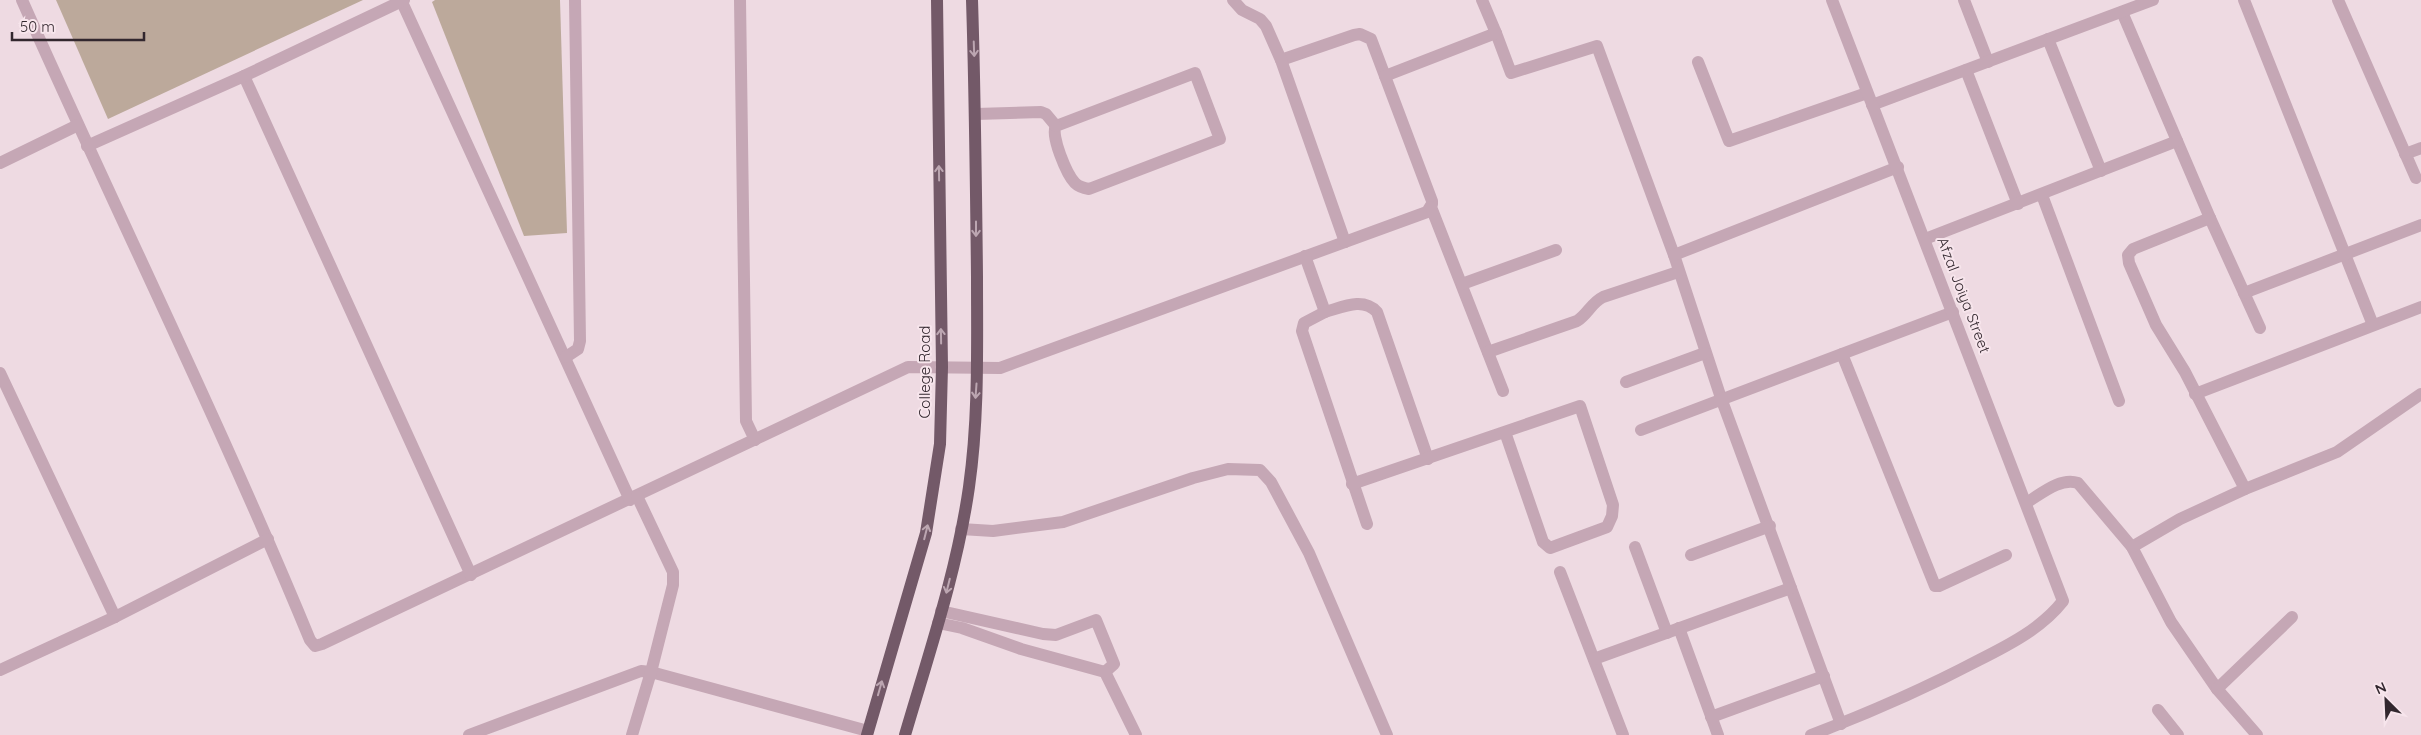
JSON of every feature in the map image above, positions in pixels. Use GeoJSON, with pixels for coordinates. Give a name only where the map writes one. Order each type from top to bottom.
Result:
{"type":"FeatureCollection","features":[{"type":"Feature","properties":{"kind":"main road","name":"College Road"},"geometry":{"type":"LineString","coordinates":[[867,733],[931,512],[940,444],[942,367],[938,0]]}},
{"type":"Feature","properties":{"kind":"main road"},"geometry":{"type":"LineString","coordinates":[[905,735],[940,617],[961,529],[972,456],[978,368],[976,114],[972,0]]}},
{"type":"Feature","properties":{"kind":"street"},"geometry":{"type":"LineString","coordinates":[[22,0],[268,539],[310,640],[315,646],[471,575],[908,367],[1000,368],[1305,256],[1421,216],[1431,207]]}},
{"type":"Feature","properties":{"kind":"street"},"geometry":{"type":"LineString","coordinates":[[87,146],[244,76],[402,0],[485,187],[566,358],[634,498],[673,572],[673,585],[651,672],[632,735]]}},
{"type":"Feature","properties":{"kind":"street"},"geometry":{"type":"LineString","coordinates":[[566,358],[578,349],[580,340],[575,0]]}},
{"type":"Feature","properties":{"kind":"street"},"geometry":{"type":"LineString","coordinates":[[740,0],[746,421],[755,440]]}},
{"type":"Feature","properties":{"kind":"street"},"geometry":{"type":"LineString","coordinates":[[1233,0],[1242,10],[1260,19],[1266,26],[1281,60],[1345,242]]}},
{"type":"Feature","properties":{"kind":"street"},"geometry":{"type":"LineString","coordinates":[[1482,0],[1511,73],[1597,46],[1674,255],[1678,272],[1721,398],[1770,526],[1841,724],[1811,735]]}},
{"type":"Feature","properties":{"kind":"street","name":"Afzal Joiya Street"},"geometry":{"type":"LineString","coordinates":[[1832,0],[1869,99],[1898,167],[2064,602],[2044,621],[1999,650],[1925,689],[1841,724]]}},
{"type":"Feature","properties":{"kind":"street"},"geometry":{"type":"LineString","coordinates":[[1964,0],[1988,62]]}},
{"type":"Feature","properties":{"kind":"street"},"geometry":{"type":"LineString","coordinates":[[1698,62],[1729,141],[1966,70],[2153,0]]}},
{"type":"Feature","properties":{"kind":"street"},"geometry":{"type":"LineString","coordinates":[[2244,0],[2373,325]]}},
{"type":"Feature","properties":{"kind":"street"},"geometry":{"type":"LineString","coordinates":[[2338,0],[2416,178]]}},
{"type":"Feature","properties":{"kind":"street"},"geometry":{"type":"LineString","coordinates":[[2122,12],[2210,218],[2260,328]]}},
{"type":"Feature","properties":{"kind":"street"},"geometry":{"type":"LineString","coordinates":[[1386,76],[1496,33]]}},
{"type":"Feature","properties":{"kind":"street"},"geometry":{"type":"LineString","coordinates":[[1281,60],[1360,34],[1371,39],[1432,201],[1431,207],[1504,391]]}},
{"type":"Feature","properties":{"kind":"street"},"geometry":{"type":"LineString","coordinates":[[2048,39],[2101,171]]}},
{"type":"Feature","properties":{"kind":"street"},"geometry":{"type":"LineString","coordinates":[[1966,70],[2018,204]]}},
{"type":"Feature","properties":{"kind":"street"},"geometry":{"type":"LineString","coordinates":[[1195,73],[1220,138],[1089,189],[1082,188],[1069,176],[1053,134],[1056,126],[1195,73]]}},
{"type":"Feature","properties":{"kind":"street"},"geometry":{"type":"LineString","coordinates":[[244,76],[471,575]]}},
{"type":"Feature","properties":{"kind":"street"},"geometry":{"type":"LineString","coordinates":[[976,114],[1041,112],[1046,114],[1056,126]]}},
{"type":"Feature","properties":{"kind":"street"},"geometry":{"type":"LineString","coordinates":[[0,163],[78,125]]}},
{"type":"Feature","properties":{"kind":"street"},"geometry":{"type":"LineString","coordinates":[[1925,239],[2177,141]]}},
{"type":"Feature","properties":{"kind":"street"},"geometry":{"type":"LineString","coordinates":[[2405,154],[2421,148]]}},
{"type":"Feature","properties":{"kind":"street"},"geometry":{"type":"LineString","coordinates":[[1674,255],[1898,167]]}},
{"type":"Feature","properties":{"kind":"street"},"geometry":{"type":"LineString","coordinates":[[2042,195],[2119,401]]}},
{"type":"Feature","properties":{"kind":"street"},"geometry":{"type":"LineString","coordinates":[[2210,218],[2133,249],[2128,255],[2129,264],[2156,325],[2185,372],[2245,489]]}},
{"type":"Feature","properties":{"kind":"street"},"geometry":{"type":"LineString","coordinates":[[2244,293],[2421,225]]}},
{"type":"Feature","properties":{"kind":"street"},"geometry":{"type":"LineString","coordinates":[[1462,284],[1556,250]]}},
{"type":"Feature","properties":{"kind":"street"},"geometry":{"type":"LineString","coordinates":[[1305,256],[1325,312]]}},
{"type":"Feature","properties":{"kind":"street"},"geometry":{"type":"LineString","coordinates":[[1488,352],[1577,321],[1584,316],[1592,302],[1603,297],[1678,272]]}},
{"type":"Feature","properties":{"kind":"street"},"geometry":{"type":"LineString","coordinates":[[1367,524],[1302,331],[1304,322],[1325,312],[1359,303],[1370,305],[1377,312],[1428,459]]}},
{"type":"Feature","properties":{"kind":"street"},"geometry":{"type":"LineString","coordinates":[[2195,394],[2421,307]]}},
{"type":"Feature","properties":{"kind":"street"},"geometry":{"type":"LineString","coordinates":[[1641,430],[1721,398],[1953,312]]}},
{"type":"Feature","properties":{"kind":"street"},"geometry":{"type":"LineString","coordinates":[[1626,382],[1705,353]]}},
{"type":"Feature","properties":{"kind":"street"},"geometry":{"type":"LineString","coordinates":[[1842,354],[1935,586],[1939,586],[2006,555]]}},
{"type":"Feature","properties":{"kind":"street"},"geometry":{"type":"LineString","coordinates":[[0,373],[115,617]]}},
{"type":"Feature","properties":{"kind":"street"},"geometry":{"type":"LineString","coordinates":[[2132,547],[2180,519],[2245,489],[2337,452],[2421,394]]}},
{"type":"Feature","properties":{"kind":"street"},"geometry":{"type":"LineString","coordinates":[[1352,484],[1580,406],[1613,505],[1612,516],[1607,527],[1550,548],[1543,542],[1505,432]]}},
{"type":"Feature","properties":{"kind":"street"},"geometry":{"type":"LineString","coordinates":[[961,529],[993,530],[1063,522],[1228,469],[1260,470],[1271,482],[1309,553],[1387,735]]}},
{"type":"Feature","properties":{"kind":"street"},"geometry":{"type":"LineString","coordinates":[[2026,503],[2063,481],[2078,482],[2132,547],[2171,622],[2217,689],[2257,735]]}},
{"type":"Feature","properties":{"kind":"street"},"geometry":{"type":"LineString","coordinates":[[1690,555],[1770,526]]}},
{"type":"Feature","properties":{"kind":"street"},"geometry":{"type":"LineString","coordinates":[[0,670],[115,617],[268,539]]}},
{"type":"Feature","properties":{"kind":"street"},"geometry":{"type":"LineString","coordinates":[[1635,547],[1718,735]]}},
{"type":"Feature","properties":{"kind":"street"},"geometry":{"type":"LineString","coordinates":[[1560,572],[1623,735]]}},
{"type":"Feature","properties":{"kind":"street"},"geometry":{"type":"LineString","coordinates":[[1594,660],[1791,588]]}},
{"type":"Feature","properties":{"kind":"street"},"geometry":{"type":"LineString","coordinates":[[940,617],[1056,635],[1096,620],[1114,664],[1105,672]]}},
{"type":"Feature","properties":{"kind":"street"},"geometry":{"type":"LineString","coordinates":[[940,617],[962,628],[1021,649],[1105,672],[1136,735]]}},
{"type":"Feature","properties":{"kind":"street"},"geometry":{"type":"LineString","coordinates":[[2217,689],[2292,617]]}},
{"type":"Feature","properties":{"kind":"street"},"geometry":{"type":"LineString","coordinates":[[469,735],[632,673],[651,672],[867,733]]}},
{"type":"Feature","properties":{"kind":"street"},"geometry":{"type":"LineString","coordinates":[[1711,716],[1824,676]]}},
{"type":"Feature","properties":{"kind":"street"},"geometry":{"type":"LineString","coordinates":[[2158,710],[2178,735]]}},
{"type":"Feature","properties":{"kind":"shaded area"},"geometry":{"type":"Polygon","coordinates":[[[56,0],[363,0],[108,119],[56,0]]]}},
{"type":"Feature","properties":{"kind":"shaded area"},"geometry":{"type":"Polygon","coordinates":[[[435,0],[560,0],[567,233],[524,236],[432,2],[435,0]]]}}]}
